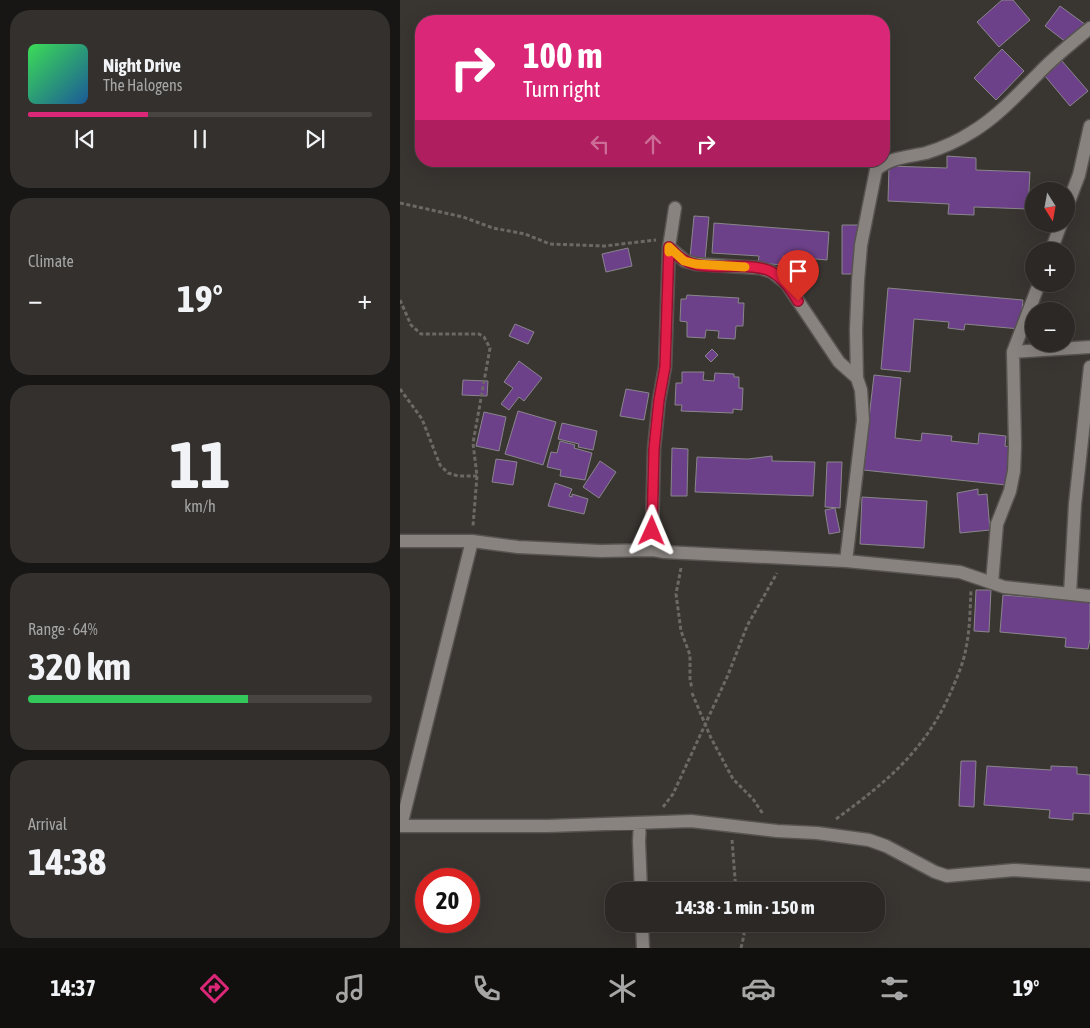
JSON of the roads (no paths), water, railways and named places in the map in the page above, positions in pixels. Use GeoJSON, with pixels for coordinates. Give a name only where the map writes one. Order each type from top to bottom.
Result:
{"type":"FeatureCollection","features":[{"type":"Feature","properties":{"kind":"street"},"geometry":{"type":"LineString","coordinates":[[890,160],[928,152],[948,145],[972,133],[998,114],[1040,72],[1090,28]]}},
{"type":"Feature","properties":{"kind":"street"},"geometry":{"type":"LineString","coordinates":[[1075,185],[1090,126]]}},
{"type":"Feature","properties":{"kind":"street"},"geometry":{"type":"LineString","coordinates":[[846,561],[863,420],[861,390],[857,378],[856,330],[861,245],[876,170],[879,167]]}},
{"type":"Feature","properties":{"kind":"street"},"geometry":{"type":"LineString","coordinates":[[659,551],[652,531],[654,449],[659,400],[665,367],[669,243],[675,208]]}},
{"type":"Feature","properties":{"kind":"street"},"geometry":{"type":"LineString","coordinates":[[669,243],[684,261],[696,264],[760,268],[772,272],[786,283],[839,362],[857,378]]}},
{"type":"Feature","properties":{"kind":"street"},"geometry":{"type":"LineString","coordinates":[[992,583],[997,524],[1010,490],[1014,471],[1016,446],[1014,352],[1035,292]]}},
{"type":"Feature","properties":{"kind":"street"},"geometry":{"type":"LineString","coordinates":[[1014,352],[1090,347]]}},
{"type":"Feature","properties":{"kind":"street"},"geometry":{"type":"LineString","coordinates":[[1070,594],[1075,504],[1090,367]]}},
{"type":"Feature","properties":{"kind":"street"},"geometry":{"type":"LineString","coordinates":[[400,541],[472,541],[518,547],[659,551],[846,561],[960,572],[992,583],[1018,589],[1090,596]]}},
{"type":"Feature","properties":{"kind":"street"},"geometry":{"type":"LineString","coordinates":[[472,541],[401,826],[548,826],[691,821],[869,840],[886,846],[935,872],[947,876],[1014,870],[1090,875]]}},
{"type":"Feature","properties":{"kind":"street"},"geometry":{"type":"LineString","coordinates":[[640,823],[641,882]]}},
{"type":"Feature","properties":{"kind":"street"},"geometry":{"type":"LineString","coordinates":[[642,932],[643,948]]}}]}
